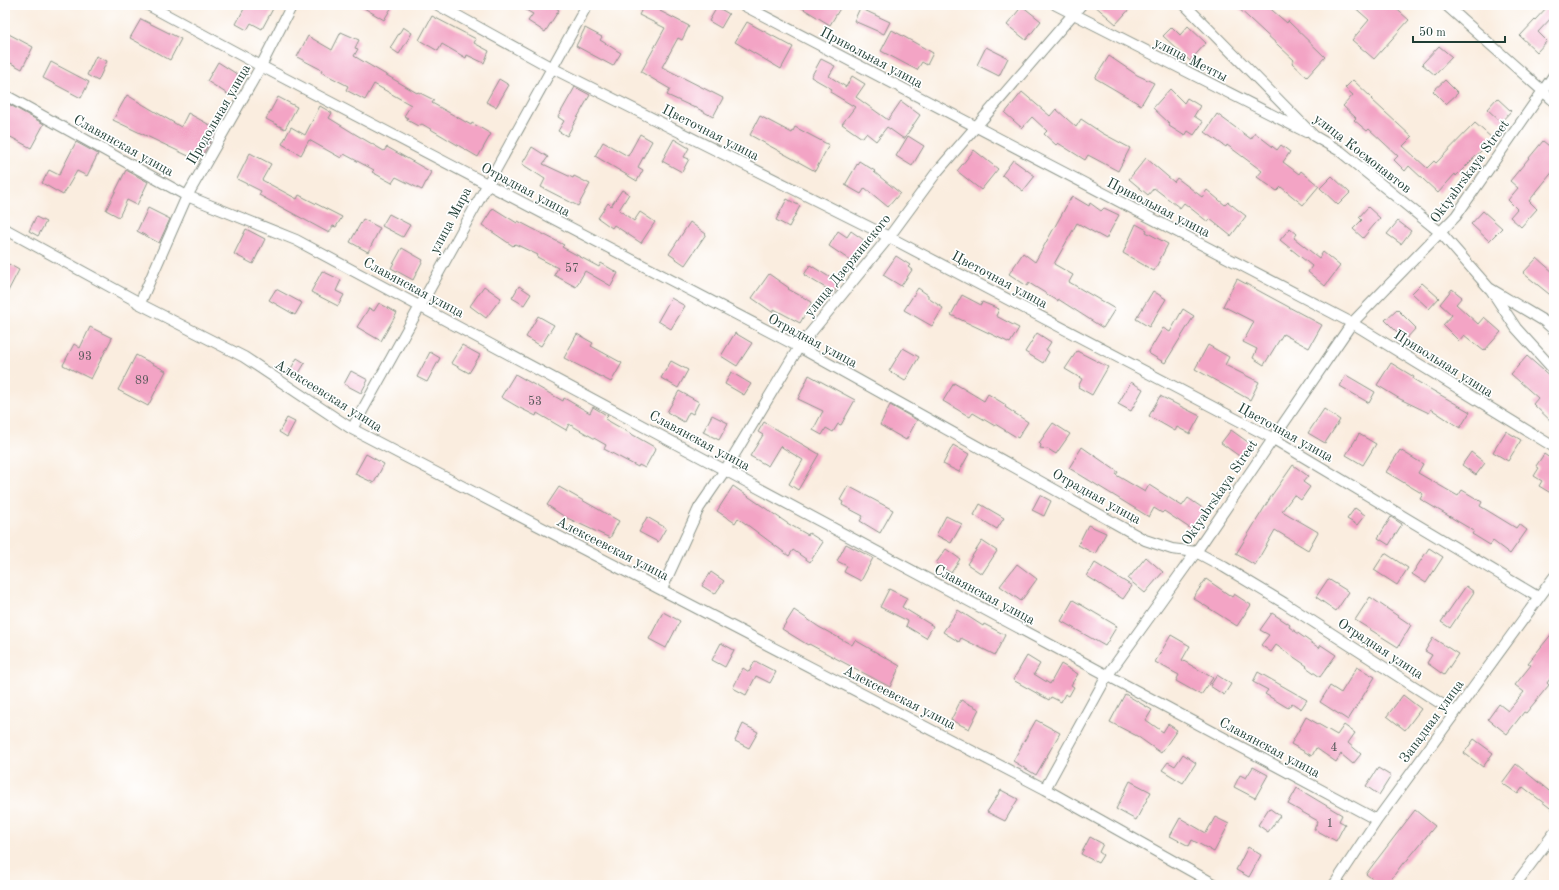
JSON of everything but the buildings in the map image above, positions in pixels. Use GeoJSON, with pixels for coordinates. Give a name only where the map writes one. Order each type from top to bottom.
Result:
{"type":"FeatureCollection","features":[{"type":"Feature","properties":{"kind":"street","name":"Отрадная улица"},"geometry":{"type":"LineString","coordinates":[[148,5],[261,66],[799,348],[1145,540],[1172,549],[1196,552],[1284,603],[1454,712]]}},
{"type":"Feature","properties":{"kind":"street","name":"Продольная улица"},"geometry":{"type":"LineString","coordinates":[[140,303],[186,196],[261,66],[292,5]]}},
{"type":"Feature","properties":{"kind":"street","name":"Цветочная улица"},"geometry":{"type":"LineString","coordinates":[[438,5],[552,68],[889,237],[1272,438],[1538,597]]}},
{"type":"Feature","properties":{"kind":"street","name":"улица Мира"},"geometry":{"type":"LineString","coordinates":[[352,429],[586,5]]}},
{"type":"Feature","properties":{"kind":"street","name":"Привольная улица"},"geometry":{"type":"LineString","coordinates":[[743,5],[1352,323],[1554,447]]}},
{"type":"Feature","properties":{"kind":"street","name":"улица Мечты"},"geometry":{"type":"LineString","coordinates":[[1056,5],[1314,136]]}},
{"type":"Feature","properties":{"kind":"street","name":"улица Дзержинского"},"geometry":{"type":"LineString","coordinates":[[662,590],[699,508],[725,470],[799,348],[889,237],[936,173],[1081,5]]}},
{"type":"Feature","properties":{"kind":"street","name":"улица Космонавтов"},"geometry":{"type":"LineString","coordinates":[[1186,5],[1314,136],[1340,151],[1441,233],[1489,288],[1516,328],[1554,370]]}},
{"type":"Feature","properties":{"kind":"street"},"geometry":{"type":"LineString","coordinates":[[1446,5],[1554,101]]}},
{"type":"Feature","properties":{"kind":"street","name":"Oktyabrskaya Street"},"geometry":{"type":"LineString","coordinates":[[1045,789],[1107,676],[1196,552],[1272,438],[1352,323],[1456,216],[1554,75]]}},
{"type":"Feature","properties":{"kind":"street","name":"Славянская улица"},"geometry":{"type":"LineString","coordinates":[[5,95],[186,196],[296,240],[1377,820]]}},
{"type":"Feature","properties":{"kind":"street","name":"Алексеевская улица"},"geometry":{"type":"LineString","coordinates":[[5,229],[140,303],[138,302],[244,357],[352,429],[1045,789],[1216,885]]}},
{"type":"Feature","properties":{"kind":"street","name":"улица Космонавтов"},"geometry":{"type":"LineString","coordinates":[[1489,288],[1544,321],[1554,330]]}},
{"type":"Feature","properties":{"kind":"street","name":"Западная улица"},"geometry":{"type":"LineString","coordinates":[[1334,885],[1377,820],[1454,712],[1554,577]]}},
{"type":"Feature","properties":{"kind":"street"},"geometry":{"type":"LineString","coordinates":[[1515,885],[1554,833]]}}]}
